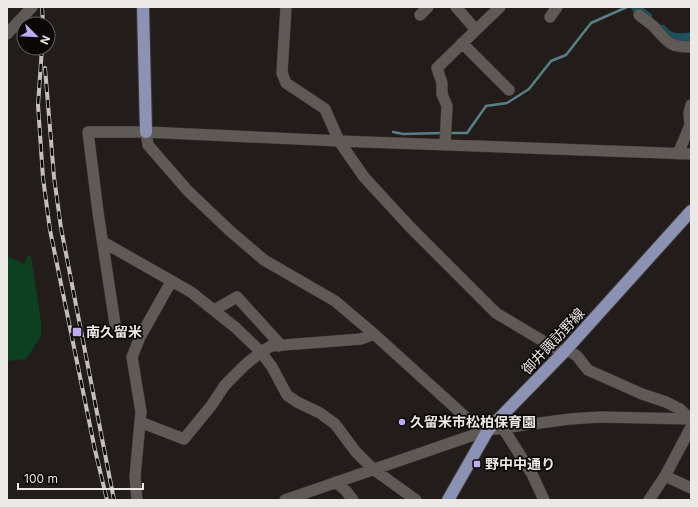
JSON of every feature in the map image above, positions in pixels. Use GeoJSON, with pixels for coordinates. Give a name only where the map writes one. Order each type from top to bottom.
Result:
{"type":"FeatureCollection","features":[{"type":"Feature","properties":{"kind":"main road"},"geometry":{"type":"LineString","coordinates":[[143,7],[146,132]]}},
{"type":"Feature","properties":{"kind":"main road","name":"御井諏訪野線"},"geometry":{"type":"LineString","coordinates":[[448,500],[485,431],[565,351],[691,211]]}},
{"type":"Feature","properties":{"kind":"street"},"geometry":{"type":"LineString","coordinates":[[7,34],[31,7]]}},
{"type":"Feature","properties":{"kind":"street"},"geometry":{"type":"LineString","coordinates":[[286,7],[282,74],[286,83],[325,109],[339,142],[364,177],[411,228],[496,313],[565,351],[577,356],[588,370],[680,409],[690,421]]}},
{"type":"Feature","properties":{"kind":"street"},"geometry":{"type":"LineString","coordinates":[[456,7],[476,30]]}},
{"type":"Feature","properties":{"kind":"street"},"geometry":{"type":"LineString","coordinates":[[445,144],[446,106],[442,94],[442,83],[437,68],[500,7]]}},
{"type":"Feature","properties":{"kind":"street"},"geometry":{"type":"LineString","coordinates":[[550,17],[557,7]]}},
{"type":"Feature","properties":{"kind":"street"},"geometry":{"type":"LineString","coordinates":[[639,15],[656,28],[669,43],[677,47],[691,47]]}},
{"type":"Feature","properties":{"kind":"street"},"geometry":{"type":"LineString","coordinates":[[462,43],[509,90]]}},
{"type":"Feature","properties":{"kind":"street"},"geometry":{"type":"LineString","coordinates":[[678,154],[690,125],[689,113],[691,105]]}},
{"type":"Feature","properties":{"kind":"street"},"geometry":{"type":"LineString","coordinates":[[115,324],[88,132],[146,132],[339,142],[445,144],[691,154]]}},
{"type":"Feature","properties":{"kind":"street"},"geometry":{"type":"LineString","coordinates":[[146,132],[148,145],[188,191],[229,230],[264,260],[334,301],[485,431]]}},
{"type":"Feature","properties":{"kind":"street"},"geometry":{"type":"LineString","coordinates":[[103,242],[190,292],[236,328],[261,352],[272,367],[287,394],[297,402],[320,412],[335,424],[356,452],[373,469],[416,500]]}},
{"type":"Feature","properties":{"kind":"street"},"geometry":{"type":"LineString","coordinates":[[137,500],[135,477],[141,412],[132,357],[140,337],[171,282]]}},
{"type":"Feature","properties":{"kind":"street"},"geometry":{"type":"LineString","coordinates":[[214,310],[237,297],[278,342],[279,346]]}},
{"type":"Feature","properties":{"kind":"street"},"geometry":{"type":"LineString","coordinates":[[140,422],[184,439],[211,406],[225,385],[245,365],[271,346],[361,338],[374,334]]}},
{"type":"Feature","properties":{"kind":"street"},"geometry":{"type":"LineString","coordinates":[[285,500],[485,431],[570,419],[600,417],[690,421]]}},
{"type":"Feature","properties":{"kind":"street"},"geometry":{"type":"LineString","coordinates":[[649,500],[665,476],[690,421]]}},
{"type":"Feature","properties":{"kind":"street"},"geometry":{"type":"LineString","coordinates":[[503,428],[532,474],[544,500]]}},
{"type":"Feature","properties":{"kind":"street"},"geometry":{"type":"LineString","coordinates":[[665,476],[691,488]]}},
{"type":"Feature","properties":{"kind":"street"},"geometry":{"type":"LineString","coordinates":[[336,482],[346,490],[353,500]]}},
{"type":"Feature","properties":{"kind":"green space"},"geometry":{"type":"Polygon","coordinates":[[[28,255],[31,256],[41,322],[41,336],[26,359],[7,361],[7,256],[24,264],[28,255]]]}},
{"type":"Feature","properties":{"kind":"waterway"},"geometry":{"type":"LineString","coordinates":[[449,133],[467,133],[486,106],[507,103],[529,89],[551,61],[566,55],[591,23],[627,7]]}},
{"type":"Feature","properties":{"kind":"waterway"},"geometry":{"type":"LineString","coordinates":[[635,7],[648,17]]}},
{"type":"Feature","properties":{"kind":"waterway"},"geometry":{"type":"LineString","coordinates":[[662,29],[665,33],[672,37],[691,37]]}},
{"type":"Feature","properties":{"kind":"waterway"},"geometry":{"type":"LineString","coordinates":[[393,132],[403,134],[442,133]]}},
{"type":"Feature","properties":{"kind":"railway"},"geometry":{"type":"LineString","coordinates":[[42,7],[43,16]]}},
{"type":"Feature","properties":{"kind":"railway"},"geometry":{"type":"LineString","coordinates":[[41,56],[38,105],[43,178],[50,230],[95,450],[107,500]]}},
{"type":"Feature","properties":{"kind":"railway"},"geometry":{"type":"LineString","coordinates":[[45,68],[54,177],[61,228],[114,500]]}},
{"type":"Feature","properties":{"kind":"place","name":"南久留米"},"geometry":{"type":"Point","coordinates":[77,332]}},
{"type":"Feature","properties":{"kind":"place","name":"久留米市松柏保育園"},"geometry":{"type":"Point","coordinates":[402,422]}},
{"type":"Feature","properties":{"kind":"place","name":"野中中通り"},"geometry":{"type":"Point","coordinates":[477,464]}}]}
